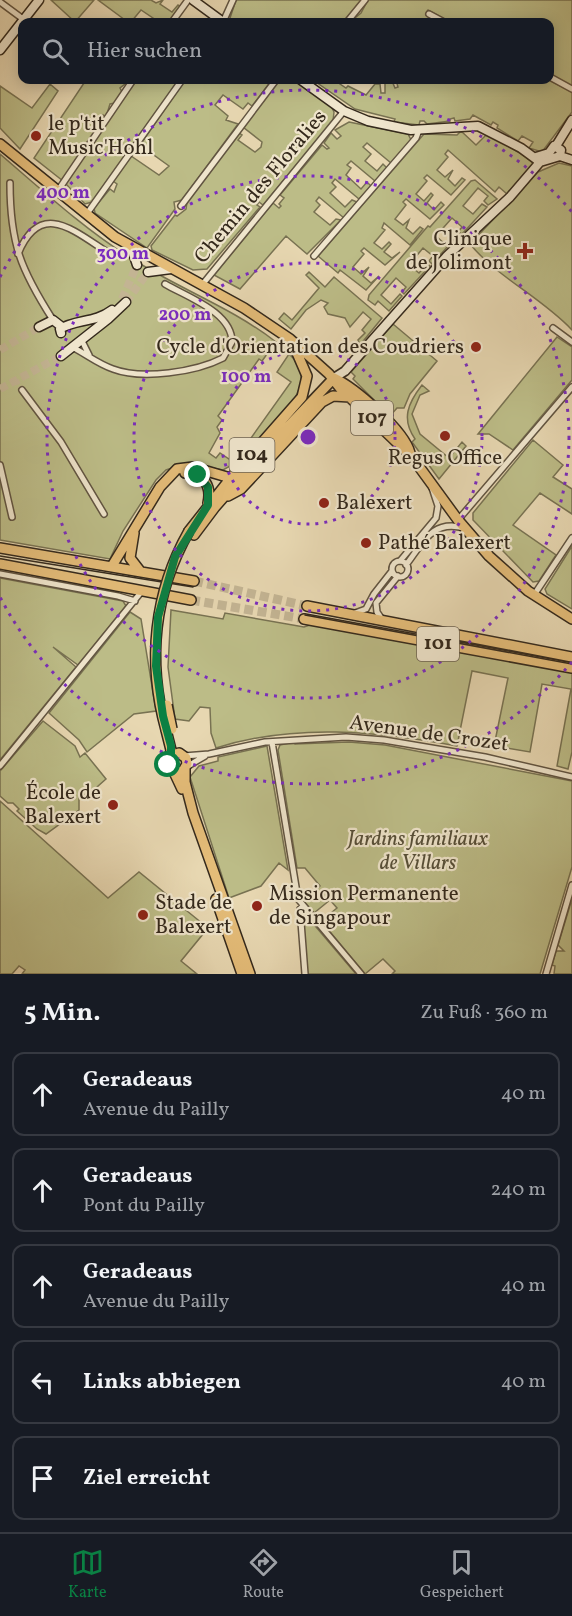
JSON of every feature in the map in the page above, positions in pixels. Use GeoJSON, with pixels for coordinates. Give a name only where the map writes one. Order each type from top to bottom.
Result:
{"type":"FeatureCollection","features":[{"type":"Feature","properties":{"kind":"main road","name":"107"},"geometry":{"type":"LineString","coordinates":[[0,144],[86,215],[131,247],[258,316],[290,339],[334,378],[350,397],[412,457],[465,529],[495,562],[534,595],[572,620]]}},
{"type":"Feature","properties":{"kind":"main road","name":"104"},"geometry":{"type":"LineString","coordinates":[[214,505],[230,479],[296,407],[305,392],[307,376],[302,360],[290,339]]}},
{"type":"Feature","properties":{"kind":"main road","name":"107"},"geometry":{"type":"LineString","coordinates":[[334,378],[348,385],[393,427],[406,443],[412,457]]}},
{"type":"Feature","properties":{"kind":"main road","name":"104"},"geometry":{"type":"LineString","coordinates":[[179,755],[169,729],[157,679],[156,629],[168,575],[192,533],[214,505],[334,378]]}},
{"type":"Feature","properties":{"kind":"main road","name":"104"},"geometry":{"type":"LineString","coordinates":[[214,505],[241,489],[326,399],[333,396],[350,397]]}},
{"type":"Feature","properties":{"kind":"main road"},"geometry":{"type":"LineString","coordinates":[[112,566],[168,477],[177,470],[188,467],[230,479]]}},
{"type":"Feature","properties":{"kind":"main road"},"geometry":{"type":"LineString","coordinates":[[168,477],[189,472],[201,477],[214,505]]}},
{"type":"Feature","properties":{"kind":"main road"},"geometry":{"type":"LineString","coordinates":[[136,525],[129,555],[133,564],[140,571]]}},
{"type":"Feature","properties":{"kind":"main road"},"geometry":{"type":"LineString","coordinates":[[0,548],[194,581]]}},
{"type":"Feature","properties":{"kind":"main road"},"geometry":{"type":"LineString","coordinates":[[0,564],[191,600]]}},
{"type":"Feature","properties":{"kind":"main road","name":"101"},"geometry":{"type":"LineString","coordinates":[[307,606],[572,657]]}},
{"type":"Feature","properties":{"kind":"main road","name":"101"},"geometry":{"type":"LineString","coordinates":[[304,619],[572,668]]}},
{"type":"Feature","properties":{"kind":"main road"},"geometry":{"type":"LineString","coordinates":[[179,755],[186,768],[185,782],[193,813],[247,974],[191,825],[179,780],[168,765],[179,755]]}},
{"type":"Feature","properties":{"kind":"main road"},"geometry":{"type":"LineString","coordinates":[[174,772],[186,768]]}},
{"type":"Feature","properties":{"kind":"street"},"geometry":{"type":"LineString","coordinates":[[24,18],[39,0]]}},
{"type":"Feature","properties":{"kind":"street"},"geometry":{"type":"LineString","coordinates":[[175,18],[188,0]]}},
{"type":"Feature","properties":{"kind":"street"},"geometry":{"type":"LineString","coordinates":[[193,0],[218,18]]}},
{"type":"Feature","properties":{"kind":"street"},"geometry":{"type":"LineString","coordinates":[[225,18],[233,0]]}},
{"type":"Feature","properties":{"kind":"street"},"geometry":{"type":"LineString","coordinates":[[350,18],[365,0]]}},
{"type":"Feature","properties":{"kind":"street"},"geometry":{"type":"LineString","coordinates":[[0,2],[22,18]]}},
{"type":"Feature","properties":{"kind":"street"},"geometry":{"type":"LineString","coordinates":[[429,14],[436,18]]}},
{"type":"Feature","properties":{"kind":"street"},"geometry":{"type":"LineString","coordinates":[[0,50],[18,26]]}},
{"type":"Feature","properties":{"kind":"street"},"geometry":{"type":"LineString","coordinates":[[554,80],[572,89]]}},
{"type":"Feature","properties":{"kind":"street"},"geometry":{"type":"LineString","coordinates":[[57,192],[131,84]]}},
{"type":"Feature","properties":{"kind":"street"},"geometry":{"type":"LineString","coordinates":[[86,215],[179,84]]}},
{"type":"Feature","properties":{"kind":"street"},"geometry":{"type":"LineString","coordinates":[[181,206],[273,84]]}},
{"type":"Feature","properties":{"kind":"street"},"geometry":{"type":"LineString","coordinates":[[307,84],[345,111],[375,123],[419,130],[465,125],[478,126],[501,136],[538,160]]}},
{"type":"Feature","properties":{"kind":"street","name":"Chemin des Floralies"},"geometry":{"type":"LineString","coordinates":[[202,285],[345,111]]}},
{"type":"Feature","properties":{"kind":"street"},"geometry":{"type":"LineString","coordinates":[[334,378],[345,371],[388,320],[455,248],[510,197],[538,160],[554,153],[572,120]]}},
{"type":"Feature","properties":{"kind":"street"},"geometry":{"type":"LineString","coordinates":[[314,256],[416,138],[419,130]]}},
{"type":"Feature","properties":{"kind":"street"},"geometry":{"type":"LineString","coordinates":[[554,153],[572,160]]}},
{"type":"Feature","properties":{"kind":"street"},"geometry":{"type":"LineString","coordinates":[[10,183],[13,235],[18,255],[30,283],[53,320],[65,330],[72,347],[90,355],[111,369],[142,375],[188,368],[223,358],[232,342],[229,325],[213,312],[165,284]]}},
{"type":"Feature","properties":{"kind":"street"},"geometry":{"type":"LineString","coordinates":[[18,255],[28,232],[48,223],[56,224],[80,235],[107,252]]}},
{"type":"Feature","properties":{"kind":"street"},"geometry":{"type":"LineString","coordinates":[[131,247],[137,265]]}},
{"type":"Feature","properties":{"kind":"street"},"geometry":{"type":"LineString","coordinates":[[148,272],[171,270]]}},
{"type":"Feature","properties":{"kind":"street"},"geometry":{"type":"LineString","coordinates":[[61,356],[82,341],[124,300],[102,317],[65,330]]}},
{"type":"Feature","properties":{"kind":"street"},"geometry":{"type":"LineString","coordinates":[[39,327],[53,320]]}},
{"type":"Feature","properties":{"kind":"street"},"geometry":{"type":"LineString","coordinates":[[553,328],[572,342]]}},
{"type":"Feature","properties":{"kind":"street"},"geometry":{"type":"LineString","coordinates":[[65,330],[77,329],[90,355]]}},
{"type":"Feature","properties":{"kind":"street"},"geometry":{"type":"LineString","coordinates":[[458,520],[572,387]]}},
{"type":"Feature","properties":{"kind":"street"},"geometry":{"type":"LineString","coordinates":[[22,390],[61,442],[104,514]]}},
{"type":"Feature","properties":{"kind":"street"},"geometry":{"type":"LineString","coordinates":[[0,465],[12,518]]}},
{"type":"Feature","properties":{"kind":"street"},"geometry":{"type":"LineString","coordinates":[[351,614],[366,609],[372,597],[392,571],[394,564],[400,561],[437,516],[438,506],[431,484]]}},
{"type":"Feature","properties":{"kind":"street"},"geometry":{"type":"LineString","coordinates":[[384,622],[376,612],[376,603],[398,576],[405,574],[406,565],[440,526],[448,525],[465,529]]}},
{"type":"Feature","properties":{"kind":"street"},"geometry":{"type":"LineString","coordinates":[[534,595],[572,538]]}},
{"type":"Feature","properties":{"kind":"street"},"geometry":{"type":"LineString","coordinates":[[400,561],[406,565]]}},
{"type":"Feature","properties":{"kind":"street"},"geometry":{"type":"LineString","coordinates":[[392,571],[398,576]]}},
{"type":"Feature","properties":{"kind":"street"},"geometry":{"type":"LineString","coordinates":[[0,574],[135,601]]}},
{"type":"Feature","properties":{"kind":"street"},"geometry":{"type":"LineString","coordinates":[[0,765],[142,591]]}},
{"type":"Feature","properties":{"kind":"street","name":"Avenue de Crozet"},"geometry":{"type":"LineString","coordinates":[[179,755],[209,754],[310,737],[384,740],[535,767],[572,777]]}},
{"type":"Feature","properties":{"kind":"street"},"geometry":{"type":"LineString","coordinates":[[272,742],[296,893],[303,906],[361,974]]}},
{"type":"Feature","properties":{"kind":"street","name":"Avenue de Crozet"},"geometry":{"type":"LineString","coordinates":[[186,768],[209,754]]}},
{"type":"Feature","properties":{"kind":"street"},"geometry":{"type":"LineString","coordinates":[[546,974],[572,885]]}},
{"type":"Feature","properties":{"kind":"street"},"geometry":{"type":"LineString","coordinates":[[303,906],[300,909],[305,974]]}},
{"type":"Feature","properties":{"kind":"green space"},"geometry":{"type":"Polygon","coordinates":[[[51,0],[94,0],[78,18],[71,18],[51,0]]]}},
{"type":"Feature","properties":{"kind":"green space"},"geometry":{"type":"Polygon","coordinates":[[[98,0],[151,0],[156,3],[163,0],[160,4],[172,12],[178,5],[181,7],[173,18],[153,18],[141,10],[134,18],[122,18],[98,0]]]}},
{"type":"Feature","properties":{"kind":"green space"},"geometry":{"type":"Polygon","coordinates":[[[236,0],[362,0],[346,18],[230,18],[236,0]]]}},
{"type":"Feature","properties":{"kind":"green space"},"geometry":{"type":"Polygon","coordinates":[[[368,0],[572,0],[572,87],[554,76],[554,18],[443,18],[428,10],[426,15],[431,18],[355,18],[361,13],[368,0]]]}},
{"type":"Feature","properties":{"kind":"green space"},"geometry":{"type":"Polygon","coordinates":[[[554,83],[572,92],[572,112],[542,152],[529,148],[533,142],[522,136],[518,141],[497,128],[498,125],[493,122],[491,125],[473,115],[470,119],[455,121],[454,118],[450,121],[427,124],[420,121],[419,125],[394,122],[395,119],[355,109],[319,84],[340,84],[366,95],[375,84],[380,84],[381,93],[385,93],[385,84],[393,84],[395,88],[398,87],[397,84],[554,83]]]}},
{"type":"Feature","properties":{"kind":"green space"},"geometry":{"type":"Polygon","coordinates":[[[50,84],[58,91],[20,149],[0,128],[0,86],[32,108],[50,84]]]}},
{"type":"Feature","properties":{"kind":"green space"},"geometry":{"type":"Polygon","coordinates":[[[83,84],[125,84],[120,88],[122,92],[115,103],[110,104],[106,117],[103,115],[95,134],[63,181],[34,158],[83,84]]]}},
{"type":"Feature","properties":{"kind":"green space"},"geometry":{"type":"Polygon","coordinates":[[[132,84],[176,84],[92,202],[85,204],[65,183],[132,84]]]}},
{"type":"Feature","properties":{"kind":"green space"},"geometry":{"type":"Polygon","coordinates":[[[182,84],[269,84],[252,106],[248,103],[243,109],[223,95],[215,105],[228,116],[226,120],[238,124],[182,200],[174,202],[175,209],[147,248],[95,213],[94,208],[110,189],[114,192],[117,184],[113,181],[131,156],[159,175],[169,166],[140,145],[182,84]]]}},
{"type":"Feature","properties":{"kind":"green space"},"geometry":{"type":"Polygon","coordinates":[[[276,84],[300,84],[331,106],[334,112],[333,121],[263,205],[259,202],[257,205],[260,207],[207,269],[193,270],[152,250],[151,246],[175,215],[177,216],[186,209],[187,202],[239,133],[242,135],[238,140],[255,152],[261,147],[262,142],[243,127],[276,84]]]}},
{"type":"Feature","properties":{"kind":"green space"},"geometry":{"type":"Polygon","coordinates":[[[349,122],[408,134],[411,140],[391,163],[367,143],[363,147],[371,154],[365,161],[377,171],[383,164],[387,168],[375,181],[351,161],[347,165],[351,168],[346,175],[361,189],[367,182],[371,186],[359,199],[335,179],[332,183],[336,187],[330,193],[345,207],[352,200],[357,202],[344,218],[319,197],[316,201],[320,205],[314,212],[330,225],[336,219],[341,220],[307,254],[286,236],[240,289],[214,275],[273,203],[279,208],[281,206],[279,204],[284,198],[280,195],[322,145],[329,148],[324,143],[331,133],[337,139],[341,136],[335,130],[349,122]]]}},
{"type":"Feature","properties":{"kind":"green space"},"geometry":{"type":"Polygon","coordinates":[[[461,131],[476,145],[486,135],[491,137],[517,151],[534,164],[507,194],[499,187],[495,192],[448,150],[445,154],[448,157],[437,170],[445,177],[453,170],[448,179],[455,186],[462,178],[465,180],[451,195],[427,175],[424,178],[427,181],[416,194],[424,201],[431,193],[433,195],[427,203],[434,210],[441,202],[444,205],[430,219],[406,199],[403,202],[406,205],[395,219],[403,225],[409,220],[406,228],[413,234],[420,227],[423,229],[410,245],[384,223],[382,228],[385,230],[374,243],[382,249],[389,242],[391,244],[384,252],[392,258],[400,252],[385,265],[364,248],[361,251],[364,254],[353,267],[361,274],[369,267],[363,276],[371,283],[379,276],[366,290],[340,270],[338,273],[318,256],[424,134],[457,135],[461,131]]]}},
{"type":"Feature","properties":{"kind":"green space"},"geometry":{"type":"Polygon","coordinates":[[[0,154],[112,246],[147,268],[241,318],[276,342],[262,361],[259,359],[218,416],[222,420],[217,427],[220,433],[209,453],[216,458],[220,453],[232,461],[237,457],[241,460],[223,470],[187,463],[166,470],[156,480],[123,531],[110,559],[0,540],[0,154]]]}},
{"type":"Feature","properties":{"kind":"green space","name":"Clinique de Jolimont"},"geometry":{"type":"Polygon","coordinates":[[[559,163],[572,166],[572,330],[547,307],[493,267],[470,244],[538,172],[559,163]]]}},
{"type":"Feature","properties":{"kind":"green space"},"geometry":{"type":"Polygon","coordinates":[[[475,180],[497,199],[488,205],[484,201],[488,196],[478,188],[463,206],[473,214],[482,204],[487,207],[462,234],[458,232],[462,227],[452,218],[436,236],[446,245],[455,235],[457,236],[432,264],[429,261],[433,256],[423,248],[409,265],[419,273],[427,264],[430,266],[404,294],[402,292],[406,287],[396,278],[381,295],[391,304],[400,294],[402,296],[389,311],[378,301],[375,305],[368,300],[369,295],[428,226],[430,227],[471,181],[475,180]]]}},
{"type":"Feature","properties":{"kind":"green space"},"geometry":{"type":"Polygon","coordinates":[[[309,272],[325,287],[334,277],[382,318],[360,345],[358,340],[365,333],[362,330],[371,319],[363,312],[350,327],[345,318],[328,314],[324,307],[328,303],[321,300],[306,310],[291,329],[279,319],[284,313],[292,320],[319,288],[306,275],[309,272]]]}},
{"type":"Feature","properties":{"kind":"green space"},"geometry":{"type":"Polygon","coordinates":[[[393,324],[437,361],[410,394],[404,408],[397,408],[390,416],[353,379],[355,376],[351,372],[393,324]]]}},
{"type":"Feature","properties":{"kind":"green space"},"geometry":{"type":"Polygon","coordinates":[[[557,337],[572,347],[572,380],[513,450],[489,434],[478,434],[557,337]]]}},
{"type":"Feature","properties":{"kind":"green space"},"geometry":{"type":"Polygon","coordinates":[[[289,354],[298,365],[301,377],[299,389],[285,412],[257,442],[251,438],[291,382],[277,372],[289,354]]]}},
{"type":"Feature","properties":{"kind":"green space"},"geometry":{"type":"Polygon","coordinates":[[[422,385],[429,391],[420,395],[412,414],[420,434],[449,458],[462,442],[466,446],[439,479],[412,442],[415,439],[408,425],[410,405],[422,385]]]}},
{"type":"Feature","properties":{"kind":"green space"},"geometry":{"type":"Polygon","coordinates":[[[533,440],[563,465],[553,477],[572,489],[572,514],[540,493],[513,525],[556,555],[539,581],[533,582],[473,520],[473,513],[533,440]]]}},
{"type":"Feature","properties":{"kind":"green space"},"geometry":{"type":"Polygon","coordinates":[[[572,546],[572,609],[547,594],[545,589],[572,546]]]}},
{"type":"Feature","properties":{"kind":"green space"},"geometry":{"type":"Polygon","coordinates":[[[0,578],[123,601],[126,606],[78,665],[53,647],[76,667],[0,760],[0,578]]]}},
{"type":"Feature","properties":{"kind":"green space"},"geometry":{"type":"Polygon","coordinates":[[[171,610],[223,619],[225,613],[304,627],[313,624],[572,672],[572,752],[568,769],[557,766],[571,689],[542,684],[530,752],[494,746],[508,678],[472,671],[457,746],[366,733],[306,732],[246,740],[216,748],[211,733],[210,708],[200,707],[189,721],[175,719],[168,667],[171,610]]]}},
{"type":"Feature","properties":{"kind":"green space"},"geometry":{"type":"Polygon","coordinates":[[[130,612],[141,619],[156,711],[134,714],[87,752],[79,740],[49,713],[130,612]]]}},
{"type":"Feature","properties":{"kind":"green space"},"geometry":{"type":"Polygon","coordinates":[[[43,721],[75,746],[80,757],[85,753],[106,779],[89,794],[79,796],[79,810],[46,834],[17,811],[19,809],[13,803],[8,803],[0,796],[0,771],[43,721]]]}},
{"type":"Feature","properties":{"kind":"green space","name":"Jardins familiaux de Villars"},"geometry":{"type":"Polygon","coordinates":[[[294,742],[295,744],[349,742],[385,745],[572,781],[572,867],[540,974],[392,974],[395,971],[383,959],[365,974],[321,921],[337,908],[330,900],[314,913],[303,901],[320,886],[305,868],[297,868],[278,750],[280,745],[294,742]]]}},
{"type":"Feature","properties":{"kind":"green space"},"geometry":{"type":"Polygon","coordinates":[[[267,746],[288,870],[279,863],[261,886],[229,898],[190,777],[199,766],[218,761],[218,757],[267,746]]]}},
{"type":"Feature","properties":{"kind":"green space"},"geometry":{"type":"Polygon","coordinates":[[[0,801],[108,898],[139,872],[208,928],[181,961],[197,974],[22,974],[25,970],[19,966],[12,974],[0,974],[0,801]]]}},
{"type":"Feature","properties":{"kind":"green space"},"geometry":{"type":"Polygon","coordinates":[[[572,899],[572,974],[554,974],[555,966],[552,965],[556,951],[564,951],[558,945],[572,899]]]}},
{"type":"Feature","properties":{"kind":"green space"},"geometry":{"type":"Polygon","coordinates":[[[305,914],[356,974],[307,974],[303,915],[305,914]]]}},
{"type":"Feature","properties":{"kind":"tunnel"},"geometry":{"type":"LineString","coordinates":[[122,299],[137,265]]}},
{"type":"Feature","properties":{"kind":"tunnel"},"geometry":{"type":"LineString","coordinates":[[126,302],[148,272]]}},
{"type":"Feature","properties":{"kind":"tunnel"},"geometry":{"type":"LineString","coordinates":[[0,350],[39,327]]}},
{"type":"Feature","properties":{"kind":"tunnel"},"geometry":{"type":"LineString","coordinates":[[0,389],[61,356]]}},
{"type":"Feature","properties":{"kind":"tunnel"},"geometry":{"type":"LineString","coordinates":[[16,380],[22,390]]}},
{"type":"Feature","properties":{"kind":"tunnel"},"geometry":{"type":"LineString","coordinates":[[194,581],[307,606]]}},
{"type":"Feature","properties":{"kind":"tunnel"},"geometry":{"type":"LineString","coordinates":[[191,600],[304,619]]}},
{"type":"Feature","properties":{"kind":"tram line"},"geometry":{"type":"LineString","coordinates":[[0,556],[193,587]]}},
{"type":"Feature","properties":{"kind":"tram line"},"geometry":{"type":"LineString","coordinates":[[305,615],[572,664]]}},
{"type":"Feature","properties":{"kind":"place","name":"le p'tit Music'Hohl"},"geometry":{"type":"Point","coordinates":[36,136]}},
{"type":"Feature","properties":{"kind":"place","name":"Clinique de Jolimont"},"geometry":{"type":"Point","coordinates":[525,251]}},
{"type":"Feature","properties":{"kind":"place","name":"Cycle d'Orientation des Coudriers"},"geometry":{"type":"Point","coordinates":[476,347]}},
{"type":"Feature","properties":{"kind":"place","name":"Regus Office"},"geometry":{"type":"Point","coordinates":[445,436]}},
{"type":"Feature","properties":{"kind":"place","name":"Balexert"},"geometry":{"type":"Point","coordinates":[324,503]}},
{"type":"Feature","properties":{"kind":"place","name":"Pathé Balexert"},"geometry":{"type":"Point","coordinates":[366,543]}},
{"type":"Feature","properties":{"kind":"place","name":"École de Balexert"},"geometry":{"type":"Point","coordinates":[113,805]}},
{"type":"Feature","properties":{"kind":"place","name":"Mission Permanente de Singapour"},"geometry":{"type":"Point","coordinates":[257,906]}},
{"type":"Feature","properties":{"kind":"place","name":"Stade de Balexert"},"geometry":{"type":"Point","coordinates":[143,915]}},
{"type":"Feature","properties":{"kind":"route"},"geometry":{"type":"LineString","coordinates":[[168,765],[171,746],[164,723],[157,679],[156,629],[163,592],[175,557],[189,531],[208,505],[210,493],[205,480],[198,475]]}}]}
